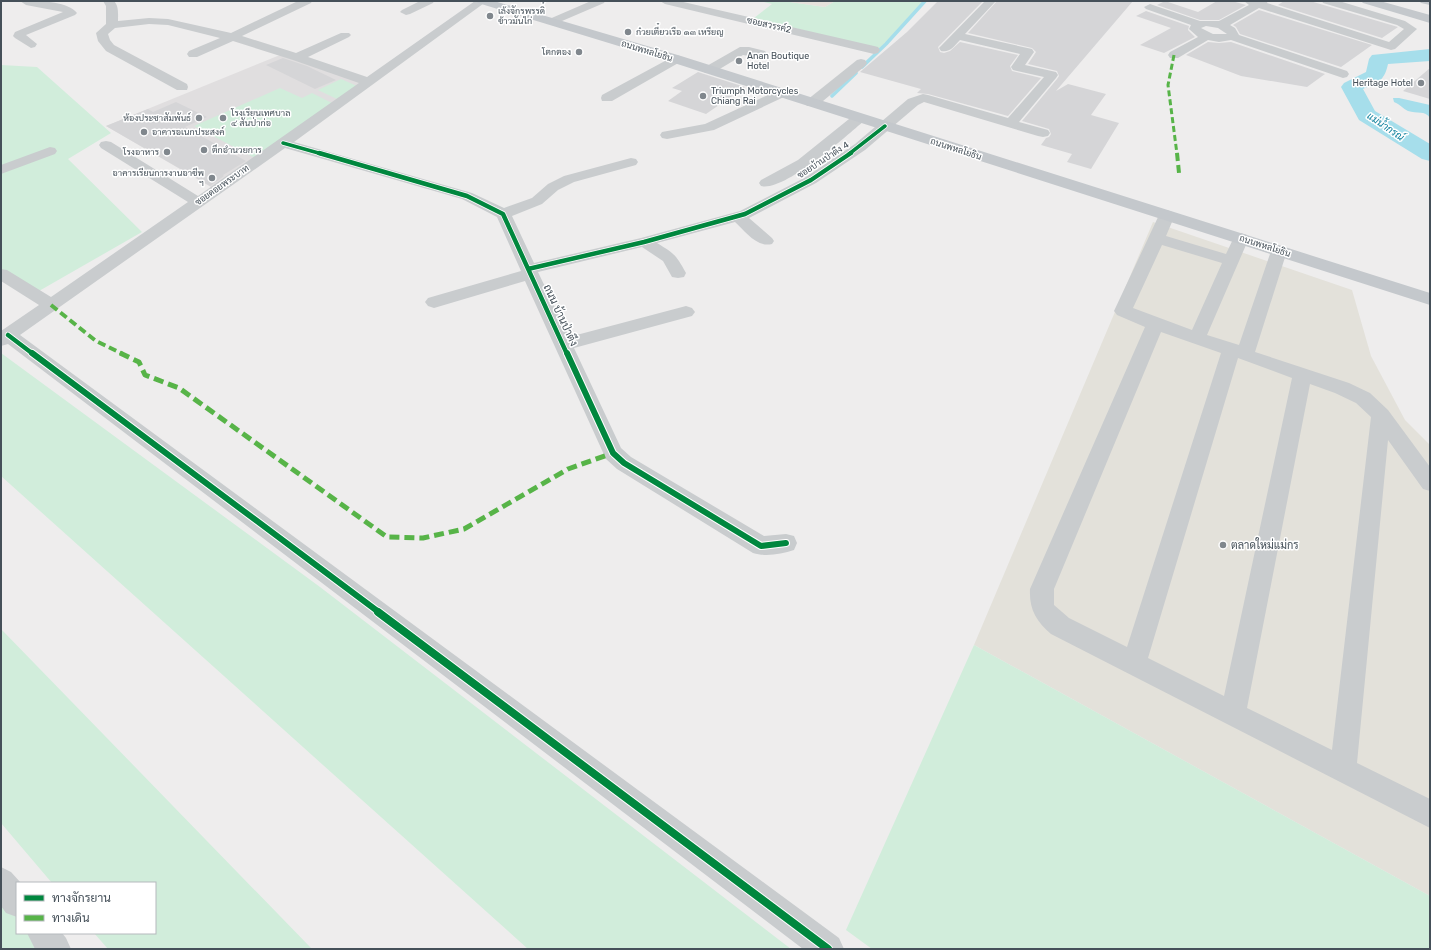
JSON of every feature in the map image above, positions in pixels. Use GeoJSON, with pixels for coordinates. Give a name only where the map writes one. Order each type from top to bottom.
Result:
{"type":"FeatureCollection","features":[{"type":"Feature","properties":{"kind":"main road","name":"ถนนพหลโยธิน"},"geometry":{"type":"LineString","coordinates":[[482,1],[676,59],[781,94],[1430,298]]}},
{"type":"Feature","properties":{"kind":"main road"},"geometry":{"type":"LineString","coordinates":[[1366,1],[1430,19]]}},
{"type":"Feature","properties":{"kind":"main road"},"geometry":{"type":"LineString","coordinates":[[1389,1],[1430,13]]}},
{"type":"Feature","properties":{"kind":"main road"},"geometry":{"type":"LineString","coordinates":[[1425,1],[1430,2]]}},
{"type":"Feature","properties":{"kind":"street"},"geometry":{"type":"LineString","coordinates":[[25,1],[69,10],[71,13],[18,34],[31,44]]}},
{"type":"Feature","properties":{"kind":"street"},"geometry":{"type":"LineString","coordinates":[[108,1],[112,5],[112,25]]}},
{"type":"Feature","properties":{"kind":"street"},"geometry":{"type":"LineString","coordinates":[[193,54],[232,38],[307,1]]}},
{"type":"Feature","properties":{"kind":"street"},"geometry":{"type":"LineString","coordinates":[[406,12],[429,1]]}},
{"type":"Feature","properties":{"kind":"street","name":"ซอยดอยพระบาท"},"geometry":{"type":"LineString","coordinates":[[4,337],[283,143],[482,1]]}},
{"type":"Feature","properties":{"kind":"street"},"geometry":{"type":"LineString","coordinates":[[551,22],[600,1]]}},
{"type":"Feature","properties":{"kind":"street","name":"ซอยสวรรค์2"},"geometry":{"type":"LineString","coordinates":[[665,1],[874,50]]}},
{"type":"Feature","properties":{"kind":"street"},"geometry":{"type":"LineString","coordinates":[[945,48],[991,1]]}},
{"type":"Feature","properties":{"kind":"street"},"geometry":{"type":"LineString","coordinates":[[1221,25],[1257,2],[1391,46],[1411,29],[1401,23],[1327,1]]}},
{"type":"Feature","properties":{"kind":"street"},"geometry":{"type":"LineString","coordinates":[[1150,7],[1199,24],[1210,23],[1221,25],[1231,30],[1233,33],[1231,36]]}},
{"type":"Feature","properties":{"kind":"street"},"geometry":{"type":"LineString","coordinates":[[1401,23],[1415,15]]}},
{"type":"Feature","properties":{"kind":"street"},"geometry":{"type":"LineString","coordinates":[[182,88],[110,48],[104,41],[102,33],[112,25],[149,21],[168,22],[232,38],[296,57],[368,82]]}},
{"type":"Feature","properties":{"kind":"street"},"geometry":{"type":"LineString","coordinates":[[1199,24],[1195,29],[1207,36],[1219,38],[1231,36],[1343,74]]}},
{"type":"Feature","properties":{"kind":"street"},"geometry":{"type":"LineString","coordinates":[[296,57],[345,35]]}},
{"type":"Feature","properties":{"kind":"street"},"geometry":{"type":"LineString","coordinates":[[958,36],[1028,52],[1017,67],[1052,75],[1012,123],[1043,133]]}},
{"type":"Feature","properties":{"kind":"street"},"geometry":{"type":"LineString","coordinates":[[1174,55],[1207,36]]}},
{"type":"Feature","properties":{"kind":"street"},"geometry":{"type":"LineString","coordinates":[[709,70],[740,51],[749,51],[761,54]]}},
{"type":"Feature","properties":{"kind":"street"},"geometry":{"type":"LineString","coordinates":[[607,98],[676,59]]}},
{"type":"Feature","properties":{"kind":"street"},"geometry":{"type":"LineString","coordinates":[[812,103],[861,63]]}},
{"type":"Feature","properties":{"kind":"street"},"geometry":{"type":"LineString","coordinates":[[667,135],[709,127],[781,94]]}},
{"type":"Feature","properties":{"kind":"street","name":"ซอยบ้านป่าตึง 4"},"geometry":{"type":"LineString","coordinates":[[434,302],[530,272],[742,215],[811,180],[860,147],[913,102],[923,98],[1012,123]]}},
{"type":"Feature","properties":{"kind":"street"},"geometry":{"type":"LineString","coordinates":[[766,183],[782,176],[817,152],[859,118]]}},
{"type":"Feature","properties":{"kind":"street"},"geometry":{"type":"LineString","coordinates":[[283,143],[463,195],[502,214],[537,201],[553,187],[569,179],[631,162]]}},
{"type":"Feature","properties":{"kind":"street"},"geometry":{"type":"LineString","coordinates":[[106,145],[198,202]]}},
{"type":"Feature","properties":{"kind":"street"},"geometry":{"type":"LineString","coordinates":[[1,170],[50,151]]}},
{"type":"Feature","properties":{"kind":"street"},"geometry":{"type":"LineString","coordinates":[[463,195],[482,190]]}},
{"type":"Feature","properties":{"kind":"street","name":"ถนน บ้านป่าตึง"},"geometry":{"type":"LineString","coordinates":[[502,214],[614,453],[624,463],[761,546],[786,544]]}},
{"type":"Feature","properties":{"kind":"street"},"geometry":{"type":"LineString","coordinates":[[742,215],[766,241]]}},
{"type":"Feature","properties":{"kind":"street"},"geometry":{"type":"LineString","coordinates":[[1168,215],[1123,311],[1155,324],[1342,388],[1363,398],[1381,415],[1430,483]]}},
{"type":"Feature","properties":{"kind":"street"},"geometry":{"type":"LineString","coordinates":[[1157,238],[1231,261]]}},
{"type":"Feature","properties":{"kind":"street"},"geometry":{"type":"LineString","coordinates":[[1197,338],[1241,238]]}},
{"type":"Feature","properties":{"kind":"street"},"geometry":{"type":"LineString","coordinates":[[644,242],[670,258],[678,273]]}},
{"type":"Feature","properties":{"kind":"street"},"geometry":{"type":"LineString","coordinates":[[1134,664],[1238,352],[1279,251]]}},
{"type":"Feature","properties":{"kind":"street"},"geometry":{"type":"LineString","coordinates":[[1,274],[51,305]]}},
{"type":"Feature","properties":{"kind":"street"},"geometry":{"type":"LineString","coordinates":[[564,344],[686,312]]}},
{"type":"Feature","properties":{"kind":"street"},"geometry":{"type":"LineString","coordinates":[[1155,324],[1042,590],[1041,603],[1048,616],[1060,626],[1430,814]]}},
{"type":"Feature","properties":{"kind":"street"},"geometry":{"type":"LineString","coordinates":[[4,337],[828,949]]}},
{"type":"Feature","properties":{"kind":"street"},"geometry":{"type":"LineString","coordinates":[[1233,714],[1302,375]]}},
{"type":"Feature","properties":{"kind":"street"},"geometry":{"type":"LineString","coordinates":[[1343,770],[1381,415]]}},
{"type":"Feature","properties":{"kind":"street"},"geometry":{"type":"LineString","coordinates":[[1,882],[16,901]]}},
{"type":"Feature","properties":{"kind":"street"},"geometry":{"type":"LineString","coordinates":[[43,934],[55,949]]}},
{"type":"Feature","properties":{"kind":"shaded area","name":"โรงเรียนเทศบาล ๔ สันป่าก่อ"},"geometry":{"type":"Polygon","coordinates":[[[280,55],[359,81],[362,86],[216,190],[106,126],[280,55]]]}},
{"type":"Feature","properties":{"kind":"shaded area","name":"ตลาดใหม่แม่กร"},"geometry":{"type":"Polygon","coordinates":[[[1153,222],[1352,290],[1371,356],[1405,420],[1430,445],[1430,896],[974,645],[1153,222]]]}},
{"type":"Feature","properties":{"kind":"green space"},"geometry":{"type":"Polygon","coordinates":[[[760,1],[783,1],[825,7],[835,1],[925,1],[879,49],[754,18],[772,4],[760,1]]]}},
{"type":"Feature","properties":{"kind":"green space"},"geometry":{"type":"Polygon","coordinates":[[[1,65],[37,67],[111,133],[68,159],[142,232],[39,291],[1,270],[1,65]]]}},
{"type":"Feature","properties":{"kind":"green space"},"geometry":{"type":"Polygon","coordinates":[[[341,79],[357,86],[337,99],[318,90],[341,79]]]}},
{"type":"Feature","properties":{"kind":"green space"},"geometry":{"type":"Polygon","coordinates":[[[280,88],[302,98],[312,93],[336,105],[259,160],[194,126],[280,88]]]}},
{"type":"Feature","properties":{"kind":"green space"},"geometry":{"type":"Polygon","coordinates":[[[1,353],[320,587],[791,949],[528,949],[1,476],[1,353]]]}},
{"type":"Feature","properties":{"kind":"green space"},"geometry":{"type":"Polygon","coordinates":[[[1,629],[312,949],[108,949],[95,934],[156,934],[156,882],[51,882],[1,823],[1,629]]]}},
{"type":"Feature","properties":{"kind":"green space"},"geometry":{"type":"Polygon","coordinates":[[[974,645],[1430,896],[1430,949],[872,949],[846,930],[974,645]]]}},
{"type":"Feature","properties":{"kind":"green space"},"geometry":{"type":"Polygon","coordinates":[[[1,882],[16,901],[16,934],[43,934],[55,949],[1,949],[1,882]]]}},
{"type":"Feature","properties":{"kind":"sand"},"geometry":{"type":"Polygon","coordinates":[[[783,1],[835,1],[825,7],[783,1]]]}},
{"type":"Feature","properties":{"kind":"water"},"geometry":{"type":"Polygon","coordinates":[[[1393,98],[1430,105],[1430,118],[1423,113],[1406,110],[1394,102],[1393,98]]]}},
{"type":"Feature","properties":{"kind":"building"},"geometry":{"type":"Polygon","coordinates":[[[938,1],[983,1],[938,47],[940,52],[944,53],[950,51],[960,42],[1018,55],[1010,66],[1012,71],[1041,78],[1008,116],[928,94],[917,93],[921,89],[860,72],[907,32],[938,1]]]}},
{"type":"Feature","properties":{"kind":"building"},"geometry":{"type":"Polygon","coordinates":[[[997,1],[1133,1],[1056,91],[1068,84],[1106,94],[1091,115],[1119,123],[1091,169],[1067,162],[1072,154],[1041,145],[1051,134],[1049,129],[1022,121],[1057,79],[1059,76],[1057,71],[1028,64],[1036,52],[1032,48],[968,33],[997,1]]]}},
{"type":"Feature","properties":{"kind":"building"},"geometry":{"type":"Polygon","coordinates":[[[1165,1],[1198,12],[1217,1],[1232,1],[1246,5],[1219,20],[1200,20],[1157,5],[1165,1]]]}},
{"type":"Feature","properties":{"kind":"building"},"geometry":{"type":"Polygon","coordinates":[[[1284,1],[1310,1],[1398,27],[1382,38],[1278,5],[1284,1]]]}},
{"type":"Feature","properties":{"kind":"building"},"geometry":{"type":"Polygon","coordinates":[[[1259,10],[1372,45],[1341,67],[1240,34],[1233,25],[1259,10]]]}},
{"type":"Feature","properties":{"kind":"building"},"geometry":{"type":"Polygon","coordinates":[[[1146,11],[1189,26],[1188,30],[1195,37],[1164,53],[1140,45],[1171,28],[1136,16],[1146,11]]]}},
{"type":"Feature","properties":{"kind":"building"},"geometry":{"type":"Polygon","coordinates":[[[1208,42],[1231,42],[1325,74],[1307,87],[1241,76],[1186,55],[1208,42]]]}},
{"type":"Feature","properties":{"kind":"building"},"geometry":{"type":"Polygon","coordinates":[[[283,58],[307,66],[336,80],[315,89],[266,65],[283,58]]]}},
{"type":"Feature","properties":{"kind":"building","name":"Heritage Hotel"},"geometry":{"type":"Polygon","coordinates":[[[1430,68],[1430,99],[1403,91],[1430,68]]]}},
{"type":"Feature","properties":{"kind":"building","name":"Triumph Motorcycles Chiang Rai"},"geometry":{"type":"Polygon","coordinates":[[[698,72],[745,87],[706,114],[668,101],[682,91],[672,88],[698,72]]]}},
{"type":"Feature","properties":{"kind":"building"},"geometry":{"type":"Polygon","coordinates":[[[176,102],[207,117],[185,127],[246,161],[223,175],[224,176],[210,186],[106,126],[148,109],[153,112],[176,102]]]}},
{"type":"Feature","properties":{"kind":"waterway"},"geometry":{"type":"LineString","coordinates":[[862,67],[886,44],[925,1]]}},
{"type":"Feature","properties":{"kind":"waterway","name":"แม่น้ำกรณ์"},"geometry":{"type":"LineString","coordinates":[[1430,55],[1379,59],[1375,75],[1351,87],[1367,115],[1430,154]]}},
{"type":"Feature","properties":{"kind":"waterway"},"geometry":{"type":"LineString","coordinates":[[832,96],[856,73]]}},
{"type":"Feature","properties":{"kind":"marked path"},"geometry":{"type":"LineString","coordinates":[[1174,55],[1168,85],[1179,173]]}},
{"type":"Feature","properties":{"kind":"marked path"},"geometry":{"type":"LineString","coordinates":[[51,305],[96,341],[139,362],[145,375],[179,388],[387,537],[423,538],[464,529],[568,469],[613,453]]}},
{"type":"Feature","properties":{"kind":"cycle path"},"geometry":{"type":"LineString","coordinates":[[528,269],[644,242],[745,214],[811,180],[860,147],[885,126]]}},
{"type":"Feature","properties":{"kind":"cycle path"},"geometry":{"type":"LineString","coordinates":[[283,143],[467,196],[503,214],[613,453],[624,463],[761,546],[786,543]]}},
{"type":"Feature","properties":{"kind":"cycle path"},"geometry":{"type":"LineString","coordinates":[[8,335],[828,949]]}},
{"type":"Feature","properties":{"kind":"place","name":"เล้งจักรพรรดิ์ ข้าวมันไก่"},"geometry":{"type":"Point","coordinates":[490,16]}},
{"type":"Feature","properties":{"kind":"place","name":"ก๋วยเตี๋ยวเรือ ๑๓ เหรียญ"},"geometry":{"type":"Point","coordinates":[628,32]}},
{"type":"Feature","properties":{"kind":"place","name":"โตกตอง"},"geometry":{"type":"Point","coordinates":[579,52]}},
{"type":"Feature","properties":{"kind":"place","name":"Anan Boutique Hotel"},"geometry":{"type":"Point","coordinates":[739,61]}},
{"type":"Feature","properties":{"kind":"place","name":"Heritage Hotel"},"geometry":{"type":"Point","coordinates":[1421,83]}},
{"type":"Feature","properties":{"kind":"place","name":"Triumph Motorcycles Chiang Rai"},"geometry":{"type":"Point","coordinates":[703,96]}},
{"type":"Feature","properties":{"kind":"place","name":"ห้องประชาสัมพันธ์"},"geometry":{"type":"Point","coordinates":[199,118]}},
{"type":"Feature","properties":{"kind":"place","name":"โรงเรียนเทศบาล ๔ สันป่าก่อ"},"geometry":{"type":"Point","coordinates":[223,118]}},
{"type":"Feature","properties":{"kind":"place","name":"อาคารอเนกประสงค์"},"geometry":{"type":"Point","coordinates":[144,132]}},
{"type":"Feature","properties":{"kind":"place","name":"ตึกอำนวยการ"},"geometry":{"type":"Point","coordinates":[204,150]}},
{"type":"Feature","properties":{"kind":"place","name":"โรงอาหาร"},"geometry":{"type":"Point","coordinates":[167,152]}},
{"type":"Feature","properties":{"kind":"place","name":"อาคารเรียนการงานอาชีพ ฯ"},"geometry":{"type":"Point","coordinates":[212,178]}},
{"type":"Feature","properties":{"kind":"place","name":"ตลาดใหม่แม่กร"},"geometry":{"type":"Point","coordinates":[1223,545]}}]}
